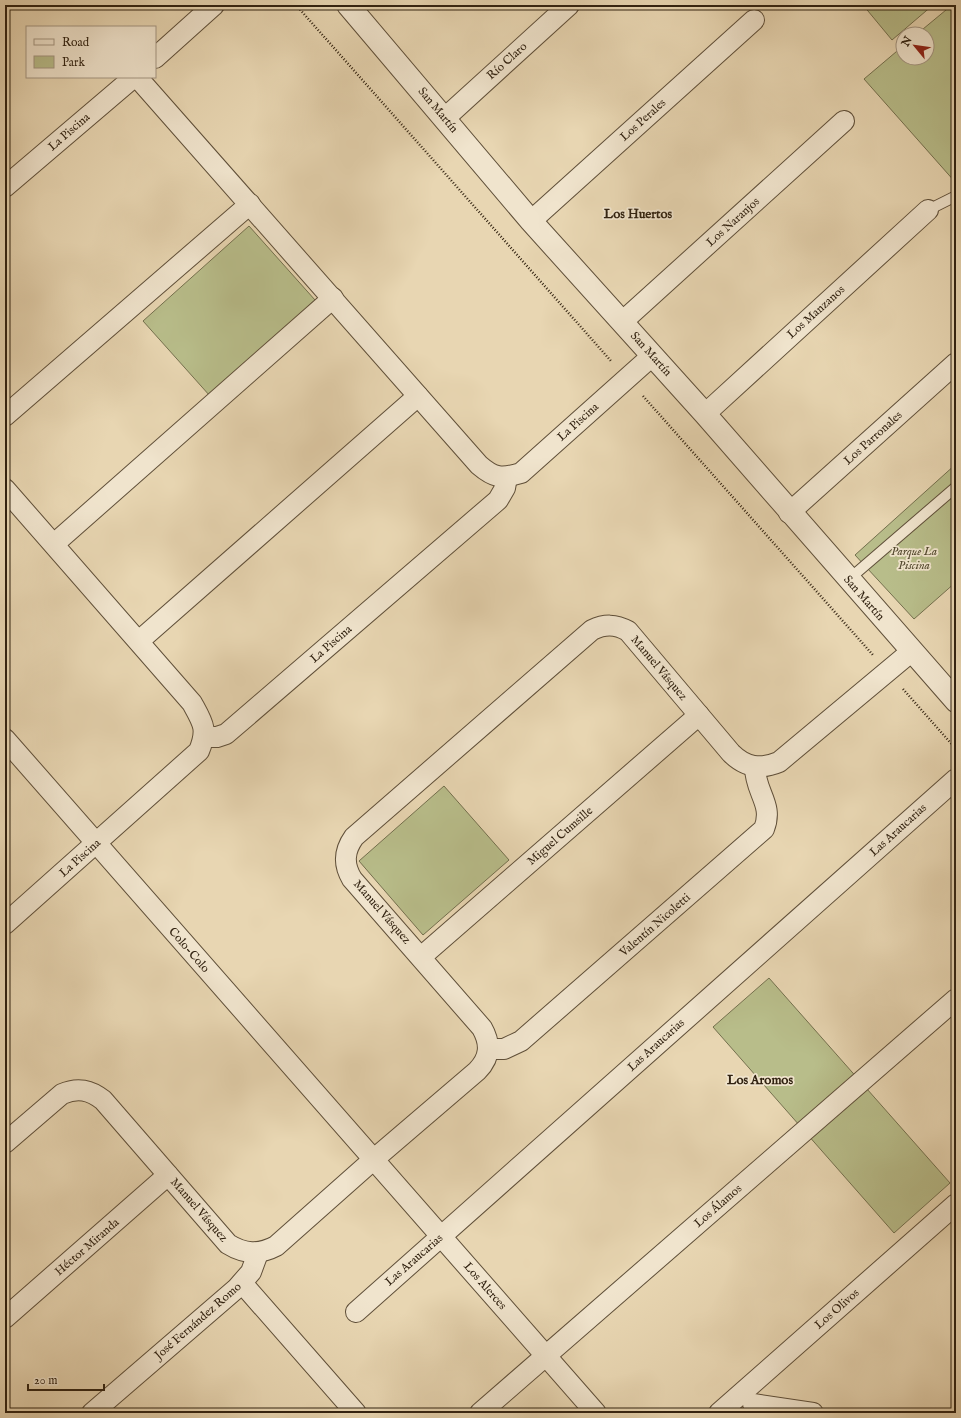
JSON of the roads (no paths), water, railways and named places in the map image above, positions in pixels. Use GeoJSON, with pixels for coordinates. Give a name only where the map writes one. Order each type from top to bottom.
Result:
{"type":"FeatureCollection","features":[{"type":"Feature","properties":{"kind":"street"},"geometry":{"type":"LineString","coordinates":[[156,57],[214,5]]}},
{"type":"Feature","properties":{"kind":"street","name":"San Martín"},"geometry":{"type":"LineString","coordinates":[[348,5],[531,220],[705,414],[789,513],[956,701]]}},
{"type":"Feature","properties":{"kind":"street","name":"Río Claro"},"geometry":{"type":"LineString","coordinates":[[445,118],[569,5]]}},
{"type":"Feature","properties":{"kind":"street","name":"Los Perales"},"geometry":{"type":"LineString","coordinates":[[531,220],[754,20]]}},
{"type":"Feature","properties":{"kind":"street","name":"La Piscina"},"geometry":{"type":"LineString","coordinates":[[5,187],[133,78]]}},
{"type":"Feature","properties":{"kind":"street"},"geometry":{"type":"LineString","coordinates":[[138,78],[418,396],[490,475],[507,477]]}},
{"type":"Feature","properties":{"kind":"street","name":"Los Naranjos"},"geometry":{"type":"LineString","coordinates":[[622,322],[844,121]]}},
{"type":"Feature","properties":{"kind":"street"},"geometry":{"type":"LineString","coordinates":[[5,416],[250,204]]}},
{"type":"Feature","properties":{"kind":"street","name":"Los Manzanos"},"geometry":{"type":"LineString","coordinates":[[705,414],[928,210]]}},
{"type":"Feature","properties":{"kind":"street"},"geometry":{"type":"LineString","coordinates":[[54,544],[333,298]]}},
{"type":"Feature","properties":{"kind":"street","name":"La Piscina"},"geometry":{"type":"LineString","coordinates":[[5,924],[199,751],[205,737],[217,737],[226,734],[498,500],[505,488],[507,477],[520,473],[652,356]]}},
{"type":"Feature","properties":{"kind":"street","name":"Los Parronales"},"geometry":{"type":"LineString","coordinates":[[789,513],[956,363]]}},
{"type":"Feature","properties":{"kind":"street"},"geometry":{"type":"LineString","coordinates":[[139,641],[418,396]]}},
{"type":"Feature","properties":{"kind":"street"},"geometry":{"type":"LineString","coordinates":[[5,490],[192,703],[203,724],[205,737]]}},
{"type":"Feature","properties":{"kind":"street","name":"Manuel Vásquez"},"geometry":{"type":"LineString","coordinates":[[489,1049],[486,1034],[482,1028],[348,872],[346,865],[347,849],[354,837],[586,635],[599,626],[614,625],[628,631],[738,759],[755,767]]}},
{"type":"Feature","properties":{"kind":"street"},"geometry":{"type":"LineString","coordinates":[[755,767],[763,767],[780,762],[912,651]]}},
{"type":"Feature","properties":{"kind":"street","name":"Miguel Cumsille"},"geometry":{"type":"LineString","coordinates":[[421,957],[699,715]]}},
{"type":"Feature","properties":{"kind":"street","name":"Colo-Colo"},"geometry":{"type":"LineString","coordinates":[[5,739],[95,844],[373,1160]]}},
{"type":"Feature","properties":{"kind":"street","name":"Valentín Nicoletti"},"geometry":{"type":"LineString","coordinates":[[489,1049],[504,1049],[521,1041],[764,829],[768,820],[768,812],[756,783],[755,767]]}},
{"type":"Feature","properties":{"kind":"street","name":"Las Araucarias"},"geometry":{"type":"LineString","coordinates":[[356,1312],[956,779]]}},
{"type":"Feature","properties":{"kind":"street","name":"Los Álamos"},"geometry":{"type":"LineString","coordinates":[[480,1413],[956,999]]}},
{"type":"Feature","properties":{"kind":"street"},"geometry":{"type":"LineString","coordinates":[[258,1253],[276,1246],[477,1071],[483,1065],[489,1049]]}},
{"type":"Feature","properties":{"kind":"street","name":"Manuel Vásquez"},"geometry":{"type":"LineString","coordinates":[[5,1143],[62,1094],[70,1091],[88,1091],[103,1100],[228,1244],[238,1250],[258,1253]]}},
{"type":"Feature","properties":{"kind":"street","name":"Los Alerces"},"geometry":{"type":"LineString","coordinates":[[373,1160],[596,1413]]}},
{"type":"Feature","properties":{"kind":"street","name":"Héctor Miranda"},"geometry":{"type":"LineString","coordinates":[[5,1318],[168,1175]]}},
{"type":"Feature","properties":{"kind":"street","name":"Los Olivos"},"geometry":{"type":"LineString","coordinates":[[719,1413],[956,1204]]}},
{"type":"Feature","properties":{"kind":"street","name":"José Fernández Romo"},"geometry":{"type":"LineString","coordinates":[[92,1413],[242,1283],[251,1272],[258,1253]]}},
{"type":"Feature","properties":{"kind":"street"},"geometry":{"type":"LineString","coordinates":[[242,1283],[356,1413]]}},
{"type":"Feature","properties":{"kind":"street"},"geometry":{"type":"LineString","coordinates":[[734,1400],[757,1409],[813,1413]]}},
{"type":"Feature","properties":{"kind":"lane"},"geometry":{"type":"LineString","coordinates":[[928,210],[956,196]]}},
{"type":"Feature","properties":{"kind":"lane"},"geometry":{"type":"LineString","coordinates":[[848,580],[956,487]]}},
{"type":"Feature","properties":{"kind":"district","name":"Los Huertos"},"geometry":{"type":"Point","coordinates":[638,214]}},
{"type":"Feature","properties":{"kind":"district","name":"Los Aromos"},"geometry":{"type":"Point","coordinates":[760,1080]}},
{"type":"Feature","properties":{"kind":"park label","name":"Parque La Piscina"},"geometry":{"type":"Point","coordinates":[914,558]}}]}
